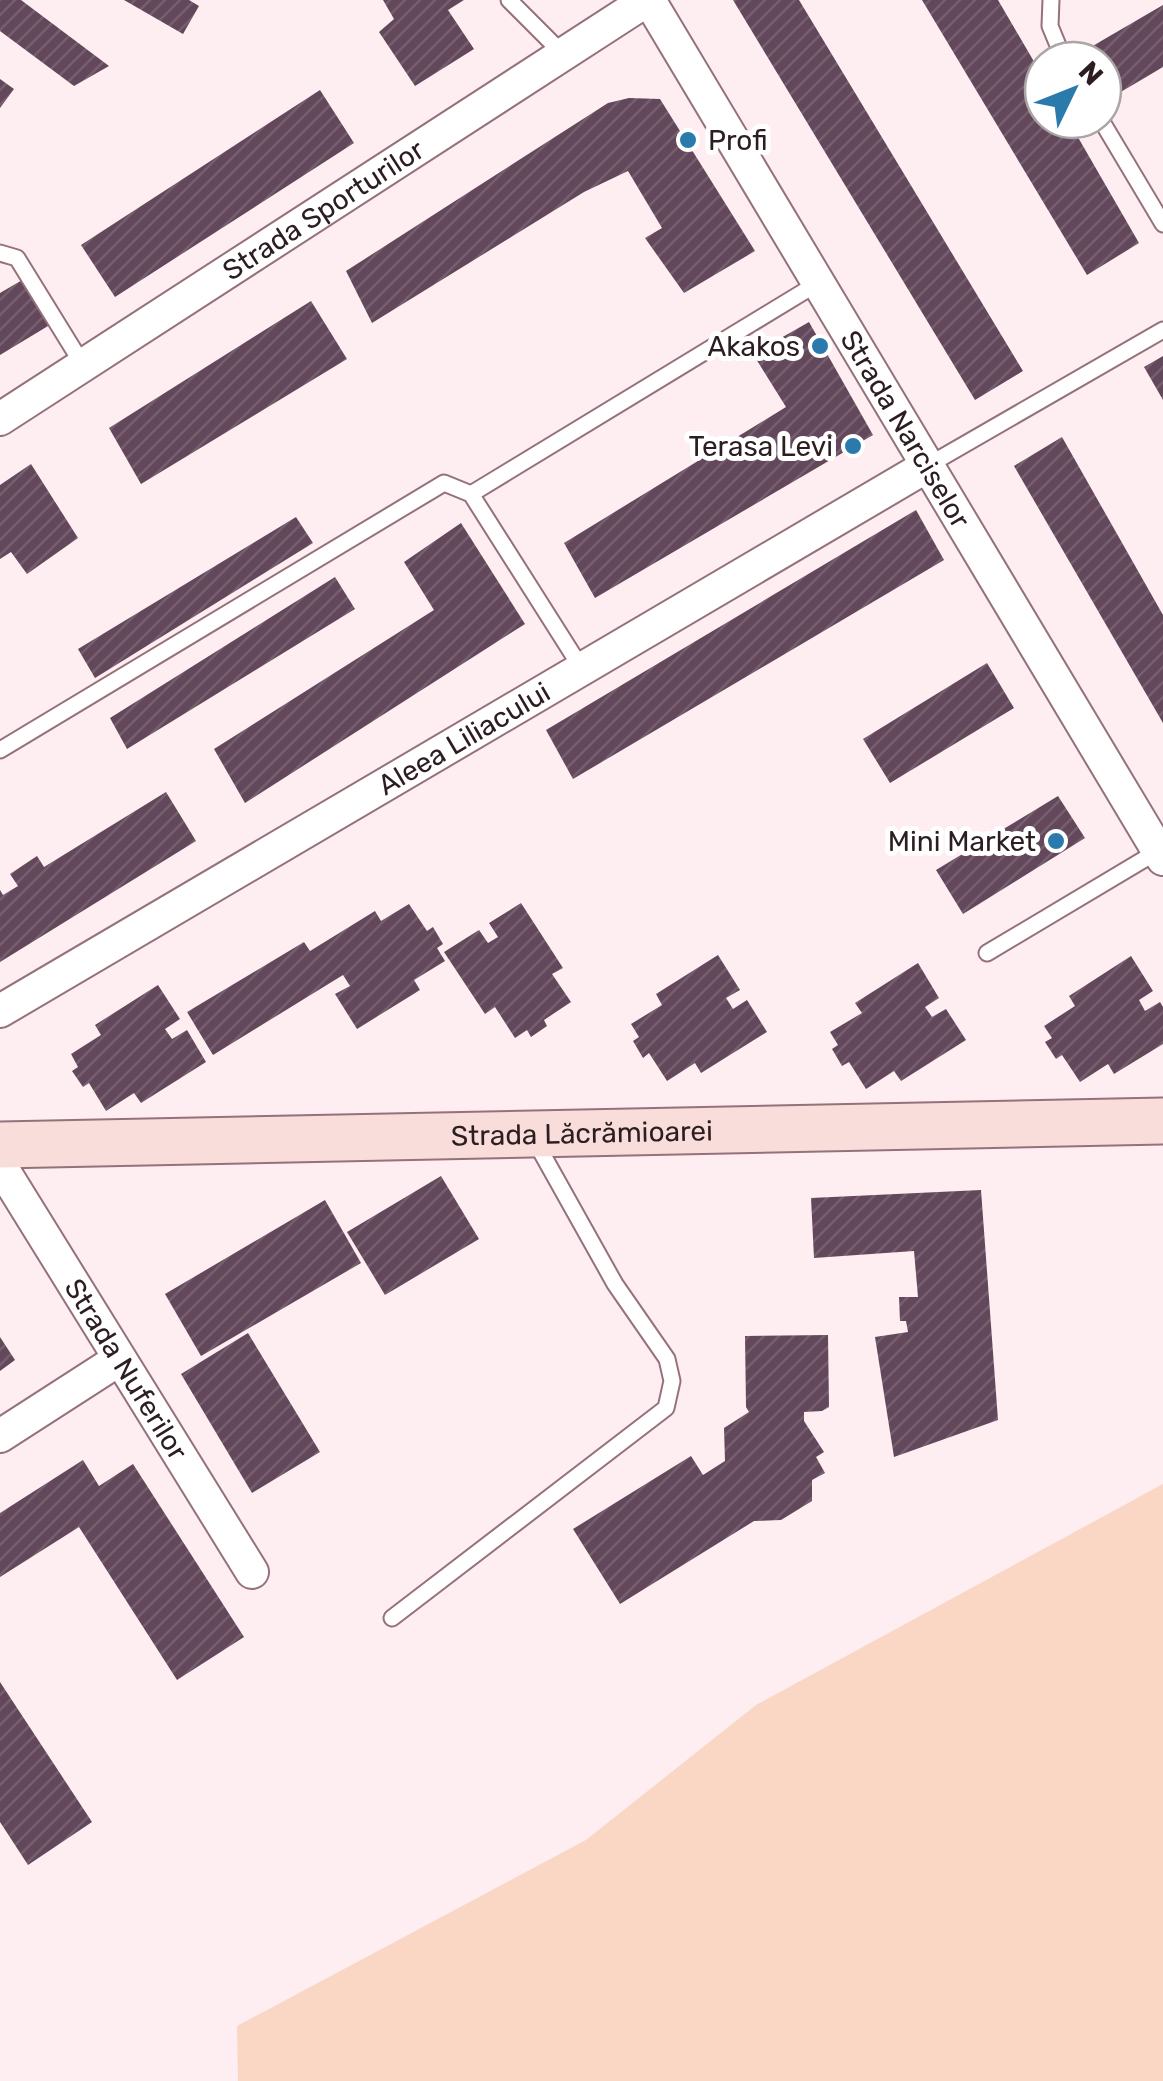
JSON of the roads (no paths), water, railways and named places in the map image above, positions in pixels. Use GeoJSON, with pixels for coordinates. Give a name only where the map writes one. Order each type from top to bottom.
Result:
{"type":"FeatureCollection","features":[{"type":"Feature","properties":{"kind":"main road","name":"Strada Lăcrămioarei"},"geometry":{"type":"LineString","coordinates":[[0,1145],[1163,1122]]}},
{"type":"Feature","properties":{"kind":"street","name":"Strada Sporturilor"},"geometry":{"type":"LineString","coordinates":[[0,418],[648,0]]}},
{"type":"Feature","properties":{"kind":"street","name":"Strada Narciselor"},"geometry":{"type":"LineString","coordinates":[[648,0],[1161,855]]}},
{"type":"Feature","properties":{"kind":"street","name":"Aleea Liliacului"},"geometry":{"type":"LineString","coordinates":[[0,1011],[928,466]]}},
{"type":"Feature","properties":{"kind":"street","name":"Strada Nuferilor"},"geometry":{"type":"LineString","coordinates":[[0,1165],[252,1572]]}},
{"type":"Feature","properties":{"kind":"street"},"geometry":{"type":"LineString","coordinates":[[0,1436],[118,1360]]}},
{"type":"Feature","properties":{"kind":"lane"},"geometry":{"type":"LineString","coordinates":[[509,0],[562,54]]}},
{"type":"Feature","properties":{"kind":"lane"},"geometry":{"type":"LineString","coordinates":[[1051,0],[1050,26],[1056,40]]}},
{"type":"Feature","properties":{"kind":"lane"},"geometry":{"type":"LineString","coordinates":[[1113,140],[1163,224]]}},
{"type":"Feature","properties":{"kind":"lane"},"geometry":{"type":"LineString","coordinates":[[0,253],[18,258],[83,365]]}},
{"type":"Feature","properties":{"kind":"lane"},"geometry":{"type":"LineString","coordinates":[[471,494],[818,282]]}},
{"type":"Feature","properties":{"kind":"lane"},"geometry":{"type":"LineString","coordinates":[[928,466],[1163,330]]}},
{"type":"Feature","properties":{"kind":"lane"},"geometry":{"type":"LineString","coordinates":[[0,750],[444,483],[471,494],[582,669]]}},
{"type":"Feature","properties":{"kind":"lane"},"geometry":{"type":"LineString","coordinates":[[987,953],[1161,855]]}},
{"type":"Feature","properties":{"kind":"lane"},"geometry":{"type":"LineString","coordinates":[[392,1618],[666,1408],[672,1381],[667,1359],[616,1284],[532,1135]]}},
{"type":"Feature","properties":{"kind":"place","name":"Profi"},"geometry":{"type":"Point","coordinates":[688,140]}},
{"type":"Feature","properties":{"kind":"place","name":"Akakos"},"geometry":{"type":"Point","coordinates":[820,346]}},
{"type":"Feature","properties":{"kind":"place","name":"Terasa Levi"},"geometry":{"type":"Point","coordinates":[853,446]}},
{"type":"Feature","properties":{"kind":"place","name":"Mini Market"},"geometry":{"type":"Point","coordinates":[1056,841]}}]}
